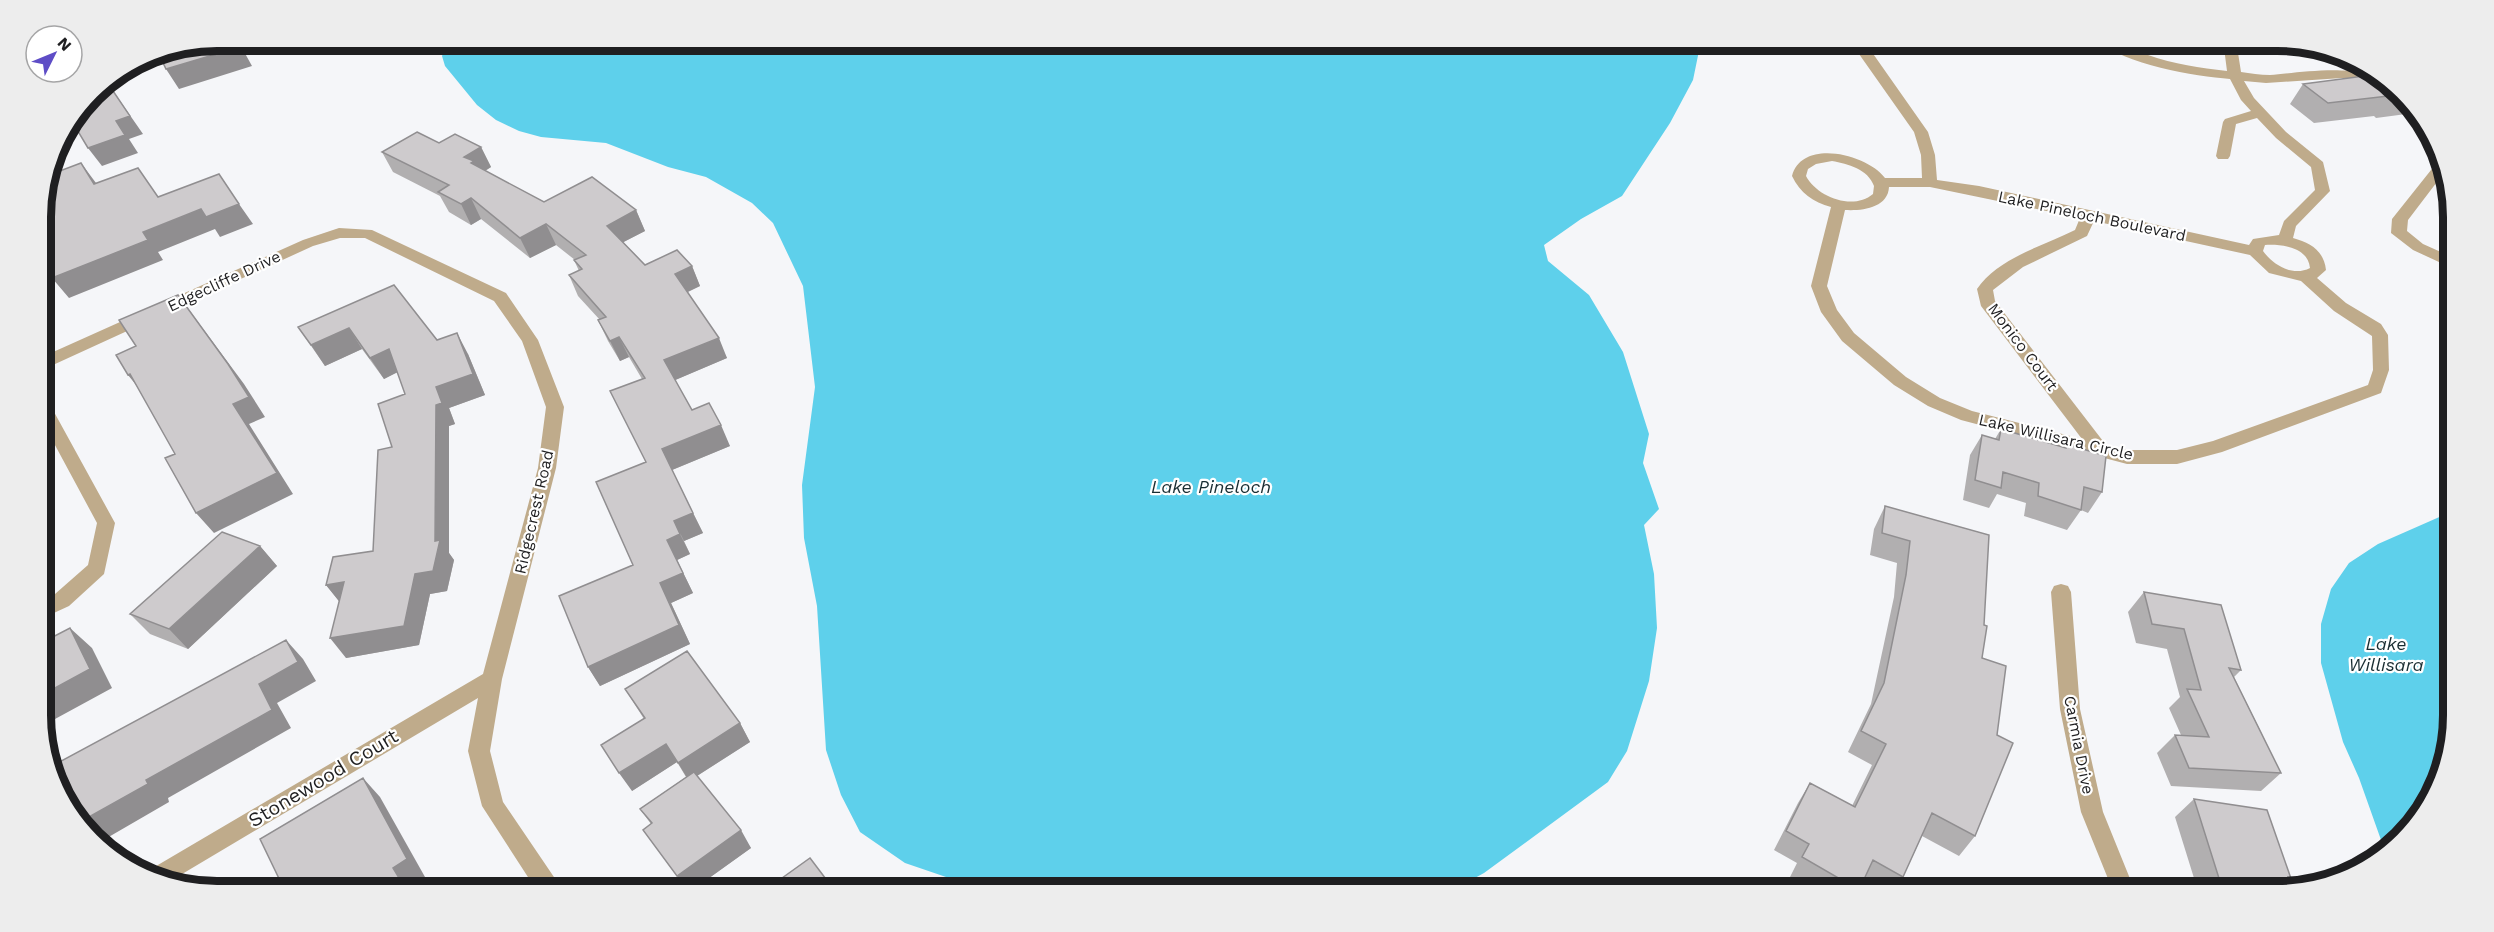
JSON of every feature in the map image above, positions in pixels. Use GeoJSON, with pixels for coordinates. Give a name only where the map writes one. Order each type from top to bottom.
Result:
{"type":"FeatureCollection","features":[{"type":"Feature","properties":{"kind":"street"},"geometry":{"type":"LineString","coordinates":[[1864,51],[1921,132],[1928,155],[1929,183],[1882,182]]}},
{"type":"Feature","properties":{"kind":"street"},"geometry":{"type":"LineString","coordinates":[[2127,51],[2188,71],[2266,79],[2342,74],[2370,80]]}},
{"type":"Feature","properties":{"kind":"street"},"geometry":{"type":"LineString","coordinates":[[2231,51],[2235,76],[2248,100],[2259,113],[2318,165],[2323,191],[2289,224],[2286,241]]}},
{"type":"Feature","properties":{"kind":"street"},"geometry":{"type":"LineString","coordinates":[[2223,156],[2230,122],[2259,113]]}},
{"type":"Feature","properties":{"kind":"street"},"geometry":{"type":"LineString","coordinates":[[1819,158],[1847,159],[1865,166],[1882,182],[1882,193],[1878,199],[1868,204],[1839,205],[1822,200],[1810,193],[1800,182],[1798,174],[1801,167],[1808,161],[1819,158]]}},
{"type":"Feature","properties":{"kind":"street"},"geometry":{"type":"LineString","coordinates":[[2436,172],[2400,219],[2399,232],[2418,247],[2443,258]]}},
{"type":"Feature","properties":{"kind":"street","name":"Lake Pineloch Boulevard"},"geometry":{"type":"LineString","coordinates":[[1929,183],[1980,191],[2255,251],[2265,264],[2274,269],[2305,276]]}},
{"type":"Feature","properties":{"kind":"street","name":"Lake Willisara Circle"},"geometry":{"type":"LineString","coordinates":[[1839,205],[1819,286],[1829,312],[1848,337],[1900,381],[1934,402],[1967,416],[2127,458],[2177,457],[2216,447],[2375,389],[2381,370],[2380,335],[2375,328],[2340,307],[2305,276]]}},
{"type":"Feature","properties":{"kind":"street","name":"Monico Court"},"geometry":{"type":"LineString","coordinates":[[2088,215],[2082,233],[2030,257],[1991,282],[1985,290],[1987,302],[2101,451]]}},
{"type":"Feature","properties":{"kind":"street","name":"Ridgecrest Road"},"geometry":{"type":"LineString","coordinates":[[308,243],[339,233],[367,233],[500,297],[530,340],[555,407],[548,468],[492,679],[479,751],[493,806],[543,881]]}},
{"type":"Feature","properties":{"kind":"street"},"geometry":{"type":"LineString","coordinates":[[2255,251],[2258,242],[2265,240],[2286,241],[2308,250],[2319,263],[2318,270],[2305,276]]}},
{"type":"Feature","properties":{"kind":"street","name":"Edgecliffe Drive"},"geometry":{"type":"LineString","coordinates":[[51,360],[308,243]]}},
{"type":"Feature","properties":{"kind":"street"},"geometry":{"type":"LineString","coordinates":[[51,422],[106,524],[97,569],[62,600],[51,606]]}},
{"type":"Feature","properties":{"kind":"street","name":"Carmia Drive"},"geometry":{"type":"LineString","coordinates":[[2061,592],[2073,721],[2092,812],[2120,881]]}},
{"type":"Feature","properties":{"kind":"street","name":"Stonewood Court"},"geometry":{"type":"LineString","coordinates":[[165,872],[492,679]]}},
{"type":"Feature","properties":{"kind":"water","name":"Lake Pineloch"},"geometry":{"type":"Polygon","coordinates":[[[444,51],[1699,51],[1693,80],[1670,123],[1622,196],[1581,219],[1544,245],[1548,261],[1589,295],[1623,352],[1649,434],[1643,463],[1659,509],[1644,525],[1654,574],[1657,628],[1649,681],[1627,751],[1608,782],[1484,873],[1469,881],[958,881],[905,863],[860,832],[841,795],[826,750],[817,606],[804,538],[802,485],[815,387],[803,286],[773,223],[752,203],[706,177],[668,167],[606,143],[541,137],[519,131],[496,120],[477,105],[445,66],[442,56],[444,51]]]}},
{"type":"Feature","properties":{"kind":"water","name":"Lake Willisara"},"geometry":{"type":"Polygon","coordinates":[[[2443,515],[2443,726],[2440,747],[2426,788],[2415,807],[2402,824],[2382,843],[2359,778],[2343,742],[2321,663],[2321,624],[2331,589],[2349,563],[2378,544],[2443,515]]]}},
{"type":"Feature","properties":{"kind":"building"},"geometry":{"type":"Polygon","coordinates":[[[227,51],[166,69],[162,61],[164,60],[185,54],[227,51]]]}},
{"type":"Feature","properties":{"kind":"building"},"geometry":{"type":"Polygon","coordinates":[[[2364,76],[2392,98],[2388,96],[2328,103],[2303,84],[2364,76]]]}},
{"type":"Feature","properties":{"kind":"building"},"geometry":{"type":"Polygon","coordinates":[[[112,89],[130,116],[116,121],[125,135],[88,148],[76,129],[85,116],[112,89]]]}},
{"type":"Feature","properties":{"kind":"building"},"geometry":{"type":"Polygon","coordinates":[[[417,132],[439,143],[455,134],[481,147],[464,157],[544,202],[592,177],[636,210],[607,226],[645,265],[677,250],[692,266],[675,274],[719,338],[664,360],[692,410],[709,403],[721,425],[662,449],[693,513],[674,521],[680,534],[667,540],[683,573],[660,583],[679,625],[588,667],[559,596],[633,565],[596,482],[646,462],[610,391],[645,378],[619,337],[610,341],[598,320],[606,317],[569,275],[582,269],[574,260],[586,255],[546,224],[520,238],[471,198],[461,204],[438,192],[449,185],[382,152],[417,132]]]}},
{"type":"Feature","properties":{"kind":"building"},"geometry":{"type":"Polygon","coordinates":[[[81,163],[94,184],[138,168],[158,197],[219,174],[239,204],[206,217],[201,209],[143,232],[148,240],[52,278],[51,206],[58,172],[81,163]]]}},
{"type":"Feature","properties":{"kind":"building"},"geometry":{"type":"Polygon","coordinates":[[[394,285],[437,340],[457,333],[473,374],[436,387],[442,403],[436,405],[435,541],[440,540],[433,571],[415,574],[404,626],[330,638],[344,582],[326,585],[333,557],[373,551],[378,450],[392,447],[378,404],[405,394],[389,349],[370,358],[349,328],[311,345],[298,327],[394,285]]]}},
{"type":"Feature","properties":{"kind":"building"},"geometry":{"type":"Polygon","coordinates":[[[178,295],[249,397],[233,404],[277,473],[196,513],[165,458],[175,454],[130,374],[128,375],[116,355],[136,346],[119,320],[178,295]]]}},
{"type":"Feature","properties":{"kind":"building"},"geometry":{"type":"Polygon","coordinates":[[[2001,429],[2066,448],[2066,444],[2106,456],[2102,492],[2084,487],[2081,510],[2038,496],[2039,483],[2003,472],[2001,488],[1975,480],[1982,435],[1999,440],[2001,429]]]}},
{"type":"Feature","properties":{"kind":"building"},"geometry":{"type":"Polygon","coordinates":[[[1885,506],[1989,535],[1984,625],[1987,626],[1982,658],[2006,666],[1997,735],[2013,743],[1975,836],[1932,813],[1903,877],[1873,860],[1863,881],[1843,881],[1802,857],[1809,844],[1786,831],[1810,783],[1855,807],[1886,744],[1861,731],[1884,683],[1906,575],[1910,541],[1882,533],[1885,506]]]}},
{"type":"Feature","properties":{"kind":"building"},"geometry":{"type":"Polygon","coordinates":[[[222,532],[260,546],[169,629],[130,614],[222,532]]]}},
{"type":"Feature","properties":{"kind":"building"},"geometry":{"type":"Polygon","coordinates":[[[2144,592],[2221,605],[2241,670],[2229,668],[2281,773],[2189,768],[2175,735],[2209,737],[2187,689],[2201,690],[2184,629],[2152,624],[2144,592]]]}},
{"type":"Feature","properties":{"kind":"building"},"geometry":{"type":"Polygon","coordinates":[[[70,628],[90,669],[51,690],[51,638],[70,628]]]}},
{"type":"Feature","properties":{"kind":"building"},"geometry":{"type":"Polygon","coordinates":[[[286,640],[298,662],[259,684],[272,710],[146,780],[148,784],[87,818],[68,788],[58,763],[286,640]]]}},
{"type":"Feature","properties":{"kind":"building"},"geometry":{"type":"Polygon","coordinates":[[[687,651],[740,723],[678,763],[666,744],[619,773],[601,745],[645,718],[625,689],[687,651]]]}},
{"type":"Feature","properties":{"kind":"building"},"geometry":{"type":"Polygon","coordinates":[[[694,772],[741,830],[677,876],[643,830],[652,823],[640,809],[694,772]]]}},
{"type":"Feature","properties":{"kind":"building"},"geometry":{"type":"Polygon","coordinates":[[[363,778],[407,859],[393,868],[401,881],[280,881],[260,839],[363,778]]]}},
{"type":"Feature","properties":{"kind":"building"},"geometry":{"type":"Polygon","coordinates":[[[2194,799],[2267,810],[2292,881],[2220,881],[2194,799]]]}},
{"type":"Feature","properties":{"kind":"building"},"geometry":{"type":"Polygon","coordinates":[[[810,858],[827,881],[778,881],[810,858]]]}}]}
